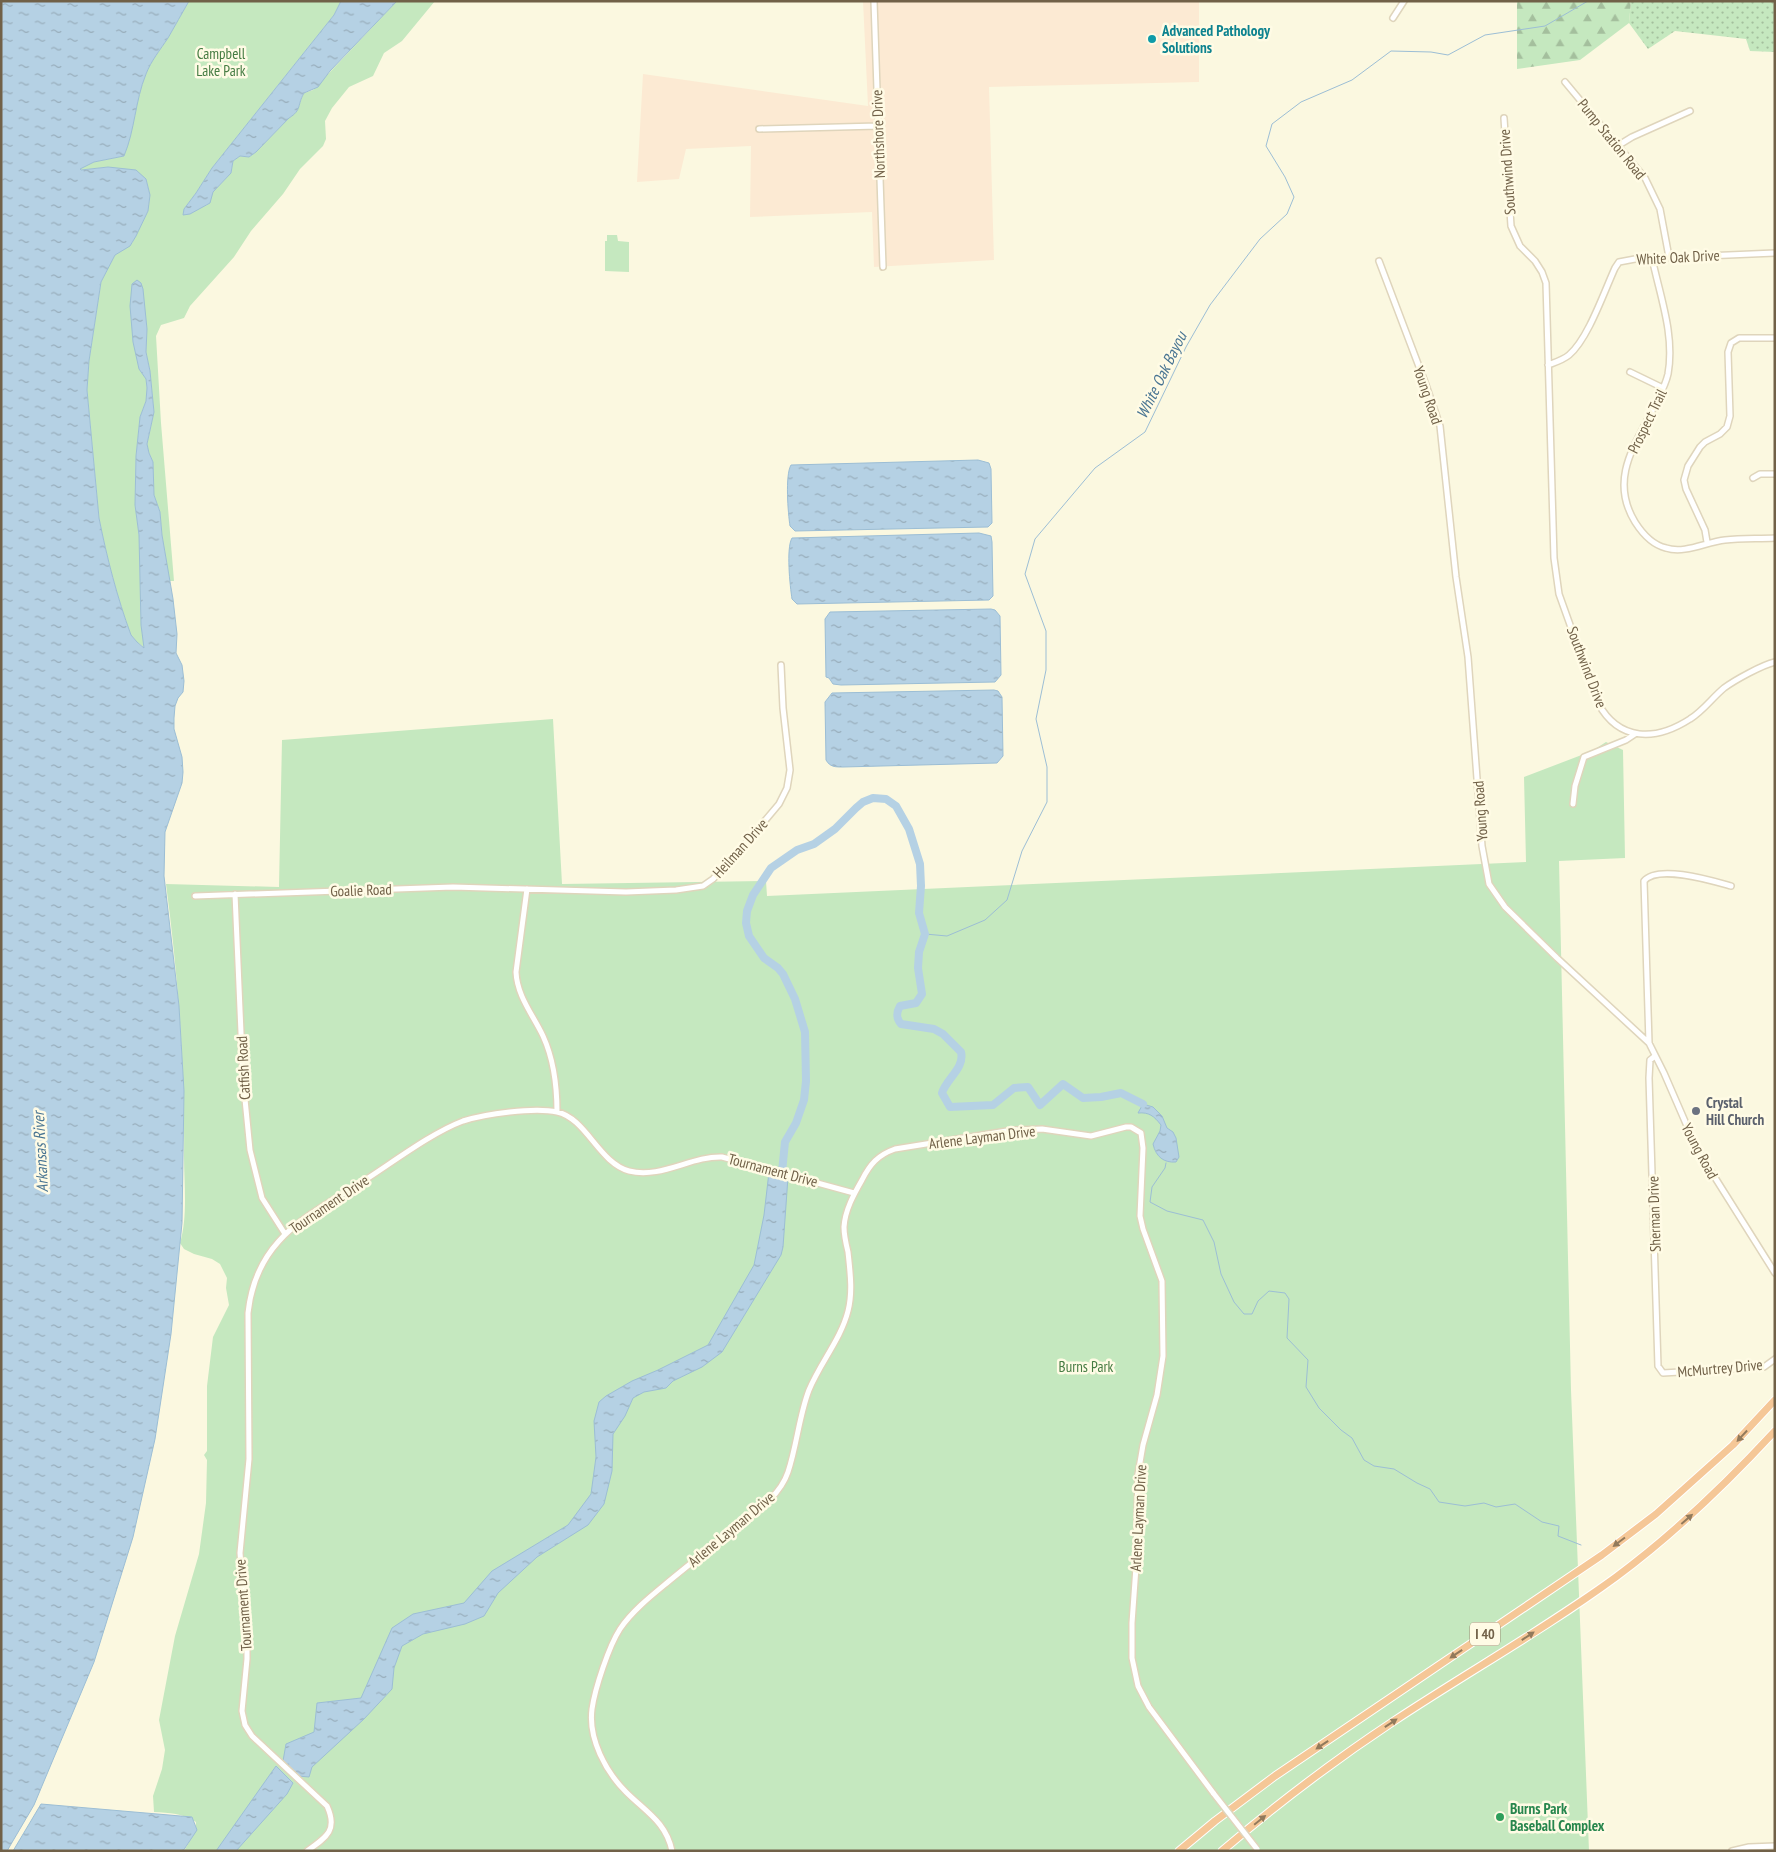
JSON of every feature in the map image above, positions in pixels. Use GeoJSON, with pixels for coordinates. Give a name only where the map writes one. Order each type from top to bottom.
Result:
{"type":"FeatureCollection","features":[{"type":"Feature","properties":{"kind":"highway","name":"I 40"},"geometry":{"type":"LineString","coordinates":[[1180,1851],[1215,1821],[1275,1776],[1602,1555],[1694,1482],[1733,1445],[1775,1400]]}},
{"type":"Feature","properties":{"kind":"highway","name":"I 40"},"geometry":{"type":"LineString","coordinates":[[1222,1851],[1274,1808],[1350,1750],[1574,1606],[1617,1576],[1700,1507],[1732,1477],[1775,1431]]}},
{"type":"Feature","properties":{"kind":"street","name":"Northshore Drive"},"geometry":{"type":"LineString","coordinates":[[874,1],[883,267]]}},
{"type":"Feature","properties":{"kind":"street"},"geometry":{"type":"LineString","coordinates":[[1394,18],[1404,1]]}},
{"type":"Feature","properties":{"kind":"street","name":"Pump Station Road"},"geometry":{"type":"LineString","coordinates":[[1565,82],[1645,178],[1662,216],[1668,257]]}},
{"type":"Feature","properties":{"kind":"street"},"geometry":{"type":"LineString","coordinates":[[1619,145],[1632,137],[1690,111]]}},
{"type":"Feature","properties":{"kind":"street","name":"Southwind Drive"},"geometry":{"type":"LineString","coordinates":[[1504,118],[1511,226],[1520,246],[1539,266],[1546,283],[1554,558],[1559,594],[1603,712],[1618,727],[1635,734]]}},
{"type":"Feature","properties":{"kind":"street"},"geometry":{"type":"LineString","coordinates":[[759,129],[878,126]]}},
{"type":"Feature","properties":{"kind":"street","name":"White Oak Drive"},"geometry":{"type":"LineString","coordinates":[[1548,365],[1564,359],[1576,347],[1591,322],[1618,264],[1626,260],[1775,253]]}},
{"type":"Feature","properties":{"kind":"street","name":"Prospect Trail"},"geometry":{"type":"LineString","coordinates":[[1652,258],[1667,322],[1668,372],[1663,388],[1628,460],[1624,482],[1627,506],[1639,528],[1651,540],[1663,548],[1673,550],[1684,549],[1707,542],[1729,539],[1775,538]]}},
{"type":"Feature","properties":{"kind":"street","name":"Young Road"},"geometry":{"type":"LineString","coordinates":[[1379,261],[1440,426],[1456,577],[1466,641],[1482,846],[1489,884],[1506,907],[1531,933],[1649,1044],[1697,1149],[1775,1274]]}},
{"type":"Feature","properties":{"kind":"street"},"geometry":{"type":"LineString","coordinates":[[1707,542],[1705,530],[1686,489],[1685,475],[1700,447],[1727,427],[1730,416],[1728,352],[1731,343],[1739,338],[1775,338]]}},
{"type":"Feature","properties":{"kind":"street"},"geometry":{"type":"LineString","coordinates":[[1630,372],[1663,388]]}},
{"type":"Feature","properties":{"kind":"street"},"geometry":{"type":"LineString","coordinates":[[1753,478],[1760,474],[1775,474]]}},
{"type":"Feature","properties":{"kind":"street"},"geometry":{"type":"LineString","coordinates":[[1573,804],[1575,786],[1584,757],[1626,740],[1635,734],[1661,732],[1678,726],[1691,719],[1725,688],[1775,662]]}},
{"type":"Feature","properties":{"kind":"street","name":"Heilman Drive"},"geometry":{"type":"LineString","coordinates":[[527,889],[659,891],[700,887],[713,879],[779,804],[787,788],[790,770],[783,708],[781,665]]}},
{"type":"Feature","properties":{"kind":"street"},"geometry":{"type":"LineString","coordinates":[[1649,1044],[1644,881],[1657,875],[1678,875],[1703,878],[1731,886]]}},
{"type":"Feature","properties":{"kind":"street","name":"Goalie Road"},"geometry":{"type":"LineString","coordinates":[[195,896],[444,888],[527,889]]}},
{"type":"Feature","properties":{"kind":"street"},"geometry":{"type":"LineString","coordinates":[[527,889],[516,972],[517,984],[550,1054],[556,1085],[557,1112]]}},
{"type":"Feature","properties":{"kind":"street","name":"Catfish Road"},"geometry":{"type":"LineString","coordinates":[[235,894],[243,1079],[250,1150],[262,1198],[285,1234]]}},
{"type":"Feature","properties":{"kind":"street","name":"Sherman Drive"},"geometry":{"type":"LineString","coordinates":[[1655,1056],[1650,1060],[1650,1078],[1657,1363],[1663,1373]]}},
{"type":"Feature","properties":{"kind":"street","name":"Tournament Drive"},"geometry":{"type":"LineString","coordinates":[[307,1851],[327,1836],[332,1827],[332,1817],[327,1806],[252,1736],[244,1720],[242,1703],[247,1659],[247,1640],[240,1554],[249,1460],[249,1304],[258,1272],[266,1257],[285,1234],[301,1220],[442,1131],[459,1123],[483,1116],[505,1113],[557,1112],[578,1124],[612,1160],[631,1171],[662,1171],[694,1160],[713,1157],[729,1158],[854,1193]]}},
{"type":"Feature","properties":{"kind":"street","name":"Arlene Layman Drive"},"geometry":{"type":"LineString","coordinates":[[672,1851],[662,1825],[626,1792],[610,1772],[600,1752],[592,1716],[593,1704],[615,1637],[630,1617],[701,1554],[758,1510],[782,1485],[798,1438],[806,1398],[848,1311],[851,1286],[845,1224],[854,1193],[869,1166],[874,1160],[887,1152],[900,1148],[1023,1130],[1042,1129],[1091,1136],[1126,1126],[1141,1134],[1143,1159],[1140,1216],[1162,1281],[1163,1356],[1157,1395],[1143,1445],[1138,1474],[1132,1658],[1136,1679],[1149,1707],[1258,1850]]}},
{"type":"Feature","properties":{"kind":"street","name":"McMurtrey Drive"},"geometry":{"type":"LineString","coordinates":[[1663,1373],[1749,1369],[1764,1367],[1775,1359]]}},
{"type":"Feature","properties":{"kind":"street"},"geometry":{"type":"LineString","coordinates":[[1732,1851],[1749,1847],[1775,1846]]}},
{"type":"Feature","properties":{"kind":"shaded area"},"geometry":{"type":"Polygon","coordinates":[[[863,1],[1199,1],[1199,82],[989,87],[994,260],[874,267],[872,212],[750,217],[751,146],[686,149],[679,179],[637,182],[643,74],[868,106],[863,1]]]}},
{"type":"Feature","properties":{"kind":"green space","name":"Campbell Lake Park"},"geometry":{"type":"Polygon","coordinates":[[[189,1],[341,1],[334,15],[212,168],[184,209],[207,205],[213,192],[231,173],[233,161],[240,156],[249,157],[256,152],[296,112],[304,93],[313,90],[397,1],[435,1],[402,41],[384,53],[373,76],[349,87],[332,108],[325,121],[326,139],[323,146],[300,169],[283,194],[251,231],[234,257],[190,306],[184,318],[161,325],[156,336],[174,581],[169,581],[160,512],[154,495],[153,462],[147,444],[154,412],[146,352],[147,329],[141,283],[137,357],[139,368],[146,379],[147,388],[146,401],[140,417],[136,456],[135,505],[139,535],[141,625],[145,648],[131,635],[105,548],[99,518],[87,390],[89,361],[101,282],[115,255],[132,243],[148,211],[150,195],[146,179],[108,167],[81,170],[80,168],[94,162],[124,156],[146,74],[189,1]]]}},
{"type":"Feature","properties":{"kind":"green space"},"geometry":{"type":"Polygon","coordinates":[[[1517,1],[1631,1],[1629,23],[1580,60],[1517,69],[1517,1]]]}},
{"type":"Feature","properties":{"kind":"green space"},"geometry":{"type":"Polygon","coordinates":[[[1631,1],[1775,1],[1775,52],[1750,51],[1746,39],[1675,31],[1648,49],[1629,23],[1631,1]]]}},
{"type":"Feature","properties":{"kind":"green space"},"geometry":{"type":"Polygon","coordinates":[[[607,235],[617,235],[618,241],[629,242],[629,272],[605,271],[605,241],[607,241],[607,235]]]}},
{"type":"Feature","properties":{"kind":"green space","name":"Burns Park"},"geometry":{"type":"Polygon","coordinates":[[[553,719],[562,884],[766,881],[767,896],[1526,862],[1524,777],[1592,751],[1606,742],[1623,750],[1625,858],[1559,861],[1571,1390],[1589,1851],[184,1851],[195,1832],[196,1822],[181,1815],[154,1812],[153,1796],[162,1769],[165,1750],[159,1720],[175,1636],[199,1554],[206,1503],[207,1460],[204,1455],[207,1451],[207,1386],[213,1337],[229,1305],[226,1288],[227,1278],[220,1264],[212,1259],[184,1249],[180,1243],[185,1211],[182,1054],[174,952],[166,884],[279,887],[282,740],[553,719]]]}},
{"type":"Feature","properties":{"kind":"water","name":"Arkansas River"},"geometry":{"type":"Polygon","coordinates":[[[1,1],[189,1],[146,74],[139,95],[131,136],[124,156],[94,162],[80,169],[108,167],[136,170],[146,179],[150,195],[148,211],[136,236],[130,246],[115,255],[101,282],[89,361],[87,390],[102,533],[117,592],[131,635],[144,648],[141,625],[139,535],[135,505],[136,456],[140,417],[146,401],[147,388],[146,379],[139,369],[133,342],[130,306],[132,284],[137,280],[141,283],[143,289],[147,329],[146,352],[154,412],[147,444],[153,462],[154,495],[160,512],[173,599],[177,634],[176,653],[182,665],[184,681],[183,692],[175,706],[174,718],[174,729],[182,757],[182,783],[165,832],[164,876],[179,1006],[184,1091],[182,1223],[171,1334],[155,1439],[133,1537],[94,1662],[34,1805],[7,1851],[1,1851],[1,1]]]}},
{"type":"Feature","properties":{"kind":"water"},"geometry":{"type":"Polygon","coordinates":[[[341,1],[397,1],[330,71],[318,87],[304,93],[298,110],[256,152],[249,157],[240,156],[233,161],[231,173],[213,192],[210,203],[190,214],[183,215],[184,209],[212,168],[334,15],[341,1]]]}},
{"type":"Feature","properties":{"kind":"water"},"geometry":{"type":"Polygon","coordinates":[[[978,460],[989,463],[991,469],[992,523],[988,527],[795,531],[790,526],[788,477],[791,465],[978,460]]]}},
{"type":"Feature","properties":{"kind":"water"},"geometry":{"type":"Polygon","coordinates":[[[979,533],[991,536],[992,542],[993,596],[989,600],[797,604],[792,599],[789,550],[792,538],[979,533]]]}},
{"type":"Feature","properties":{"kind":"water"},"geometry":{"type":"Polygon","coordinates":[[[995,610],[1000,616],[1001,675],[995,682],[841,685],[833,684],[826,677],[825,619],[830,612],[995,610]]]}},
{"type":"Feature","properties":{"kind":"water"},"geometry":{"type":"Polygon","coordinates":[[[998,691],[1002,697],[1003,756],[997,763],[835,767],[826,760],[825,702],[832,693],[998,691]]]}},
{"type":"Feature","properties":{"kind":"water"},"geometry":{"type":"Polygon","coordinates":[[[1143,1104],[1153,1107],[1162,1116],[1167,1128],[1173,1132],[1176,1138],[1179,1157],[1176,1162],[1164,1160],[1158,1156],[1153,1144],[1161,1125],[1151,1115],[1138,1113],[1143,1104]]]}},
{"type":"Feature","properties":{"kind":"water"},"geometry":{"type":"Polygon","coordinates":[[[769,1172],[788,1177],[781,1255],[722,1352],[702,1367],[673,1381],[666,1388],[644,1392],[633,1398],[625,1416],[613,1434],[612,1471],[604,1504],[588,1525],[537,1557],[498,1593],[484,1616],[465,1624],[423,1634],[402,1646],[394,1668],[392,1689],[364,1719],[312,1767],[309,1777],[298,1776],[283,1761],[286,1744],[314,1732],[317,1703],[361,1698],[392,1628],[413,1614],[464,1603],[492,1571],[568,1525],[591,1494],[596,1457],[594,1421],[599,1402],[632,1381],[708,1345],[754,1265],[764,1215],[769,1172]]]}},
{"type":"Feature","properties":{"kind":"water"},"geometry":{"type":"Polygon","coordinates":[[[276,1766],[293,1783],[287,1794],[236,1851],[216,1851],[276,1766]]]}},
{"type":"Feature","properties":{"kind":"water"},"geometry":{"type":"Polygon","coordinates":[[[41,1804],[192,1817],[197,1830],[183,1851],[13,1851],[41,1804]]]}},
{"type":"Feature","properties":{"kind":"waterway","name":"White Oak Bayou"},"geometry":{"type":"LineString","coordinates":[[925,934],[947,936],[985,920],[1007,900],[1022,851],[1047,802],[1047,767],[1036,719],[1046,670],[1046,631],[1025,574],[1035,539],[1095,468],[1145,432],[1186,347],[1210,305],[1260,239],[1287,214],[1294,197],[1285,177],[1266,146],[1272,124],[1301,102],[1352,80],[1391,51],[1431,52],[1448,55],[1485,35],[1545,26],[1588,1]]}},
{"type":"Feature","properties":{"kind":"waterway"},"geometry":{"type":"LineString","coordinates":[[782,1172],[785,1142],[796,1123],[804,1100],[806,1081],[805,1032],[795,999],[783,974],[764,958],[749,936],[746,923],[747,911],[753,895],[771,868],[797,850],[814,844],[835,829],[863,802],[873,798],[886,799],[896,806],[909,829],[920,864],[919,913],[925,934],[919,952],[918,968],[922,994],[916,1003],[900,1006],[897,1015],[901,1024],[934,1029],[943,1034],[961,1052],[958,1068],[942,1093],[950,1107],[993,1105],[1014,1088],[1028,1087],[1040,1105],[1063,1084],[1083,1098],[1121,1093],[1143,1104]]}},
{"type":"Feature","properties":{"kind":"waterway"},"geometry":{"type":"LineString","coordinates":[[1166,1163],[1165,1168],[1152,1187],[1150,1202],[1167,1211],[1203,1220],[1214,1242],[1221,1274],[1234,1302],[1244,1314],[1252,1314],[1258,1301],[1269,1291],[1285,1293],[1289,1299],[1287,1338],[1308,1360],[1306,1387],[1319,1408],[1352,1438],[1364,1460],[1374,1466],[1394,1469],[1430,1489],[1439,1502],[1465,1506],[1484,1503],[1496,1507],[1515,1504],[1542,1522],[1559,1526],[1558,1536],[1581,1545]]}},
{"type":"Feature","properties":{"kind":"place","name":"Advanced Pathology Solutions"},"geometry":{"type":"Point","coordinates":[1152,39]}},
{"type":"Feature","properties":{"kind":"place","name":"Crystal Hill Church"},"geometry":{"type":"Point","coordinates":[1696,1111]}},
{"type":"Feature","properties":{"kind":"place","name":"Burns Park Baseball Complex"},"geometry":{"type":"Point","coordinates":[1500,1817]}}]}
